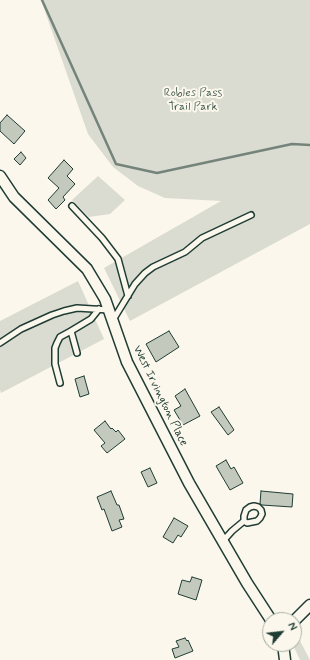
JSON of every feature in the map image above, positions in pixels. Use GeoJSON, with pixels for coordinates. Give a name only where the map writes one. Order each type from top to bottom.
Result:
{"type":"FeatureCollection","features":[{"type":"Feature","properties":{"kind":"street","name":"West Irvington Place"},"geometry":{"type":"LineString","coordinates":[[0,176],[14,197],[87,269],[105,298],[126,362],[191,487],[266,612]]}},
{"type":"Feature","properties":{"kind":"street"},"geometry":{"type":"LineString","coordinates":[[302,613],[310,605]]}},
{"type":"Feature","properties":{"kind":"lane"},"geometry":{"type":"LineString","coordinates":[[72,206],[102,238],[118,259],[128,296]]}},
{"type":"Feature","properties":{"kind":"lane"},"geometry":{"type":"LineString","coordinates":[[113,321],[135,284],[153,267],[184,252],[202,238],[251,215]]}},
{"type":"Feature","properties":{"kind":"lane"},"geometry":{"type":"LineString","coordinates":[[0,343],[21,329],[64,311],[77,308],[109,310]]}},
{"type":"Feature","properties":{"kind":"lane"},"geometry":{"type":"LineString","coordinates":[[60,383],[55,364],[55,348],[57,342],[60,338],[94,317],[99,309]]}},
{"type":"Feature","properties":{"kind":"lane"},"geometry":{"type":"LineString","coordinates":[[71,331],[77,353]]}},
{"type":"Feature","properties":{"kind":"lane"},"geometry":{"type":"LineString","coordinates":[[223,541],[244,521]]}},
{"type":"Feature","properties":{"kind":"green space","name":"Robles Pass Trail Park"},"geometry":{"type":"Polygon","coordinates":[[[41,0],[310,0],[310,224],[130,321],[104,268],[221,201],[165,198],[138,186],[113,167],[88,134],[41,0]]]}},
{"type":"Feature","properties":{"kind":"green space"},"geometry":{"type":"Polygon","coordinates":[[[98,176],[125,200],[110,214],[89,217],[72,200],[98,176]]]}},
{"type":"Feature","properties":{"kind":"green space"},"geometry":{"type":"Polygon","coordinates":[[[78,281],[104,339],[1,393],[0,321],[78,281]]]}},
{"type":"Feature","properties":{"kind":"green space"},"geometry":{"type":"Polygon","coordinates":[[[302,645],[310,660],[300,660],[296,652],[302,652],[302,645]]]}},
{"type":"Feature","properties":{"kind":"building"},"geometry":{"type":"Polygon","coordinates":[[[7,115],[25,131],[14,144],[0,131],[0,123],[7,115]]]}},
{"type":"Feature","properties":{"kind":"building"},"geometry":{"type":"Polygon","coordinates":[[[21,152],[26,158],[20,165],[14,159],[21,152]]]}},
{"type":"Feature","properties":{"kind":"building"},"geometry":{"type":"Polygon","coordinates":[[[64,160],[73,169],[67,176],[75,184],[63,197],[65,200],[56,209],[48,200],[59,188],[48,178],[64,160]]]}},
{"type":"Feature","properties":{"kind":"building"},"geometry":{"type":"Polygon","coordinates":[[[169,331],[179,347],[156,362],[146,344],[169,331]]]}},
{"type":"Feature","properties":{"kind":"building"},"geometry":{"type":"Polygon","coordinates":[[[84,376],[89,394],[80,397],[75,379],[84,376]]]}},
{"type":"Feature","properties":{"kind":"building"},"geometry":{"type":"Polygon","coordinates":[[[185,389],[200,416],[183,425],[174,410],[181,406],[175,396],[185,389]]]}},
{"type":"Feature","properties":{"kind":"building"},"geometry":{"type":"Polygon","coordinates":[[[219,407],[234,430],[228,435],[211,412],[219,407]]]}},
{"type":"Feature","properties":{"kind":"building"},"geometry":{"type":"Polygon","coordinates":[[[105,421],[111,429],[112,428],[116,432],[118,430],[125,439],[107,453],[101,446],[105,443],[94,430],[105,421]]]}},
{"type":"Feature","properties":{"kind":"building"},"geometry":{"type":"Polygon","coordinates":[[[226,460],[231,469],[234,467],[243,483],[230,490],[216,466],[226,460]]]}},
{"type":"Feature","properties":{"kind":"building"},"geometry":{"type":"Polygon","coordinates":[[[150,468],[157,483],[148,487],[141,472],[150,468]]]}},
{"type":"Feature","properties":{"kind":"building"},"geometry":{"type":"Polygon","coordinates":[[[111,491],[117,505],[119,505],[124,519],[119,520],[122,527],[112,531],[104,509],[102,510],[97,497],[111,491]]]}},
{"type":"Feature","properties":{"kind":"building"},"geometry":{"type":"Polygon","coordinates":[[[261,491],[293,494],[292,507],[260,504],[261,491]]]}},
{"type":"Feature","properties":{"kind":"building"},"geometry":{"type":"Polygon","coordinates":[[[174,518],[188,526],[181,537],[178,535],[173,543],[163,537],[174,518]]]}},
{"type":"Feature","properties":{"kind":"building"},"geometry":{"type":"Polygon","coordinates":[[[192,577],[202,580],[196,600],[178,594],[182,580],[190,582],[192,577]]]}},
{"type":"Feature","properties":{"kind":"building"},"geometry":{"type":"Polygon","coordinates":[[[185,638],[187,641],[188,640],[193,651],[175,658],[172,649],[179,647],[176,641],[185,638]]]}},
{"type":"Feature","properties":{"kind":"waterway"},"geometry":{"type":"LineString","coordinates":[[42,0],[116,164],[157,173],[292,144],[310,145]]}}]}
